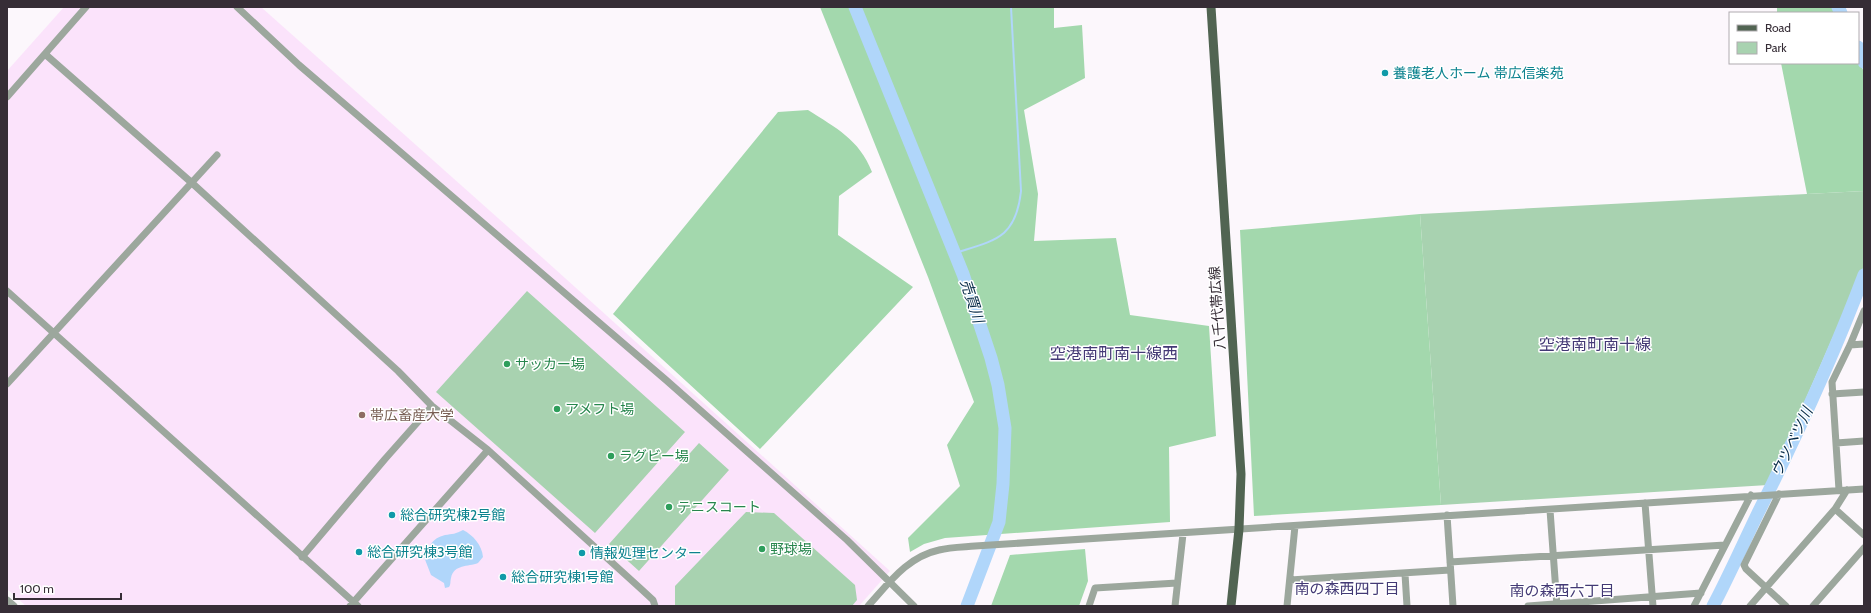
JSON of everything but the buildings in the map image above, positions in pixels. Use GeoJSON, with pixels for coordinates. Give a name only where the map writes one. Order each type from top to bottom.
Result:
{"type":"FeatureCollection","features":[{"type":"Feature","properties":{"kind":"main road","name":"八千代帯広線"},"geometry":{"type":"LineString","coordinates":[[1211,7],[1240,461],[1239,529],[1231,606]]}},
{"type":"Feature","properties":{"kind":"street"},"geometry":{"type":"LineString","coordinates":[[7,97],[86,7]]}},
{"type":"Feature","properties":{"kind":"street"},"geometry":{"type":"LineString","coordinates":[[237,7],[299,64],[666,380],[847,540],[914,606]]}},
{"type":"Feature","properties":{"kind":"street"},"geometry":{"type":"LineString","coordinates":[[45,54],[192,183],[398,371],[432,406],[488,450],[653,600],[656,606]]}},
{"type":"Feature","properties":{"kind":"street"},"geometry":{"type":"LineString","coordinates":[[7,384],[217,155]]}},
{"type":"Feature","properties":{"kind":"street"},"geometry":{"type":"LineString","coordinates":[[7,291],[354,605],[488,450]]}},
{"type":"Feature","properties":{"kind":"street"},"geometry":{"type":"LineString","coordinates":[[1750,606],[1835,509],[1843,490],[1836,443],[1832,382],[1850,345],[1864,311]]}},
{"type":"Feature","properties":{"kind":"street"},"geometry":{"type":"LineString","coordinates":[[1850,345],[1864,344]]}},
{"type":"Feature","properties":{"kind":"street"},"geometry":{"type":"LineString","coordinates":[[1832,394],[1864,392]]}},
{"type":"Feature","properties":{"kind":"street"},"geometry":{"type":"LineString","coordinates":[[302,557],[432,406]]}},
{"type":"Feature","properties":{"kind":"street"},"geometry":{"type":"LineString","coordinates":[[1836,443],[1864,441]]}},
{"type":"Feature","properties":{"kind":"street"},"geometry":{"type":"LineString","coordinates":[[868,606],[907,564],[926,554],[939,550],[975,546],[1182,534],[1447,515],[1550,510],[1751,495],[1864,489]]}},
{"type":"Feature","properties":{"kind":"street"},"geometry":{"type":"LineString","coordinates":[[1778,494],[1744,565],[1746,569],[1786,606]]}},
{"type":"Feature","properties":{"kind":"street"},"geometry":{"type":"LineString","coordinates":[[1694,606],[1751,495]]}},
{"type":"Feature","properties":{"kind":"street"},"geometry":{"type":"LineString","coordinates":[[1645,503],[1653,606]]}},
{"type":"Feature","properties":{"kind":"street"},"geometry":{"type":"LineString","coordinates":[[1835,509],[1864,535]]}},
{"type":"Feature","properties":{"kind":"street"},"geometry":{"type":"LineString","coordinates":[[1550,510],[1557,605]]}},
{"type":"Feature","properties":{"kind":"street"},"geometry":{"type":"LineString","coordinates":[[1447,515],[1453,606]]}},
{"type":"Feature","properties":{"kind":"street"},"geometry":{"type":"LineString","coordinates":[[1287,606],[1295,526]]}},
{"type":"Feature","properties":{"kind":"street"},"geometry":{"type":"LineString","coordinates":[[1175,606],[1182,534]]}},
{"type":"Feature","properties":{"kind":"street"},"geometry":{"type":"LineString","coordinates":[[1290,580],[1405,574],[1450,566],[1554,555],[1725,545]]}},
{"type":"Feature","properties":{"kind":"street"},"geometry":{"type":"LineString","coordinates":[[1813,606],[1864,548]]}},
{"type":"Feature","properties":{"kind":"street"},"geometry":{"type":"LineString","coordinates":[[1405,574],[1407,606]]}},
{"type":"Feature","properties":{"kind":"street"},"geometry":{"type":"LineString","coordinates":[[1089,606],[1095,588],[1177,583]]}},
{"type":"Feature","properties":{"kind":"street"},"geometry":{"type":"LineString","coordinates":[[1528,606],[1701,593]]}},
{"type":"Feature","properties":{"kind":"street"},"geometry":{"type":"LineString","coordinates":[[7,600],[14,606]]}},
{"type":"Feature","properties":{"kind":"shaded area","name":"帯広畜産大学"},"geometry":{"type":"Polygon","coordinates":[[[64,7],[261,7],[545,260],[890,571],[859,606],[26,606],[7,589],[7,71],[64,7]]]}},
{"type":"Feature","properties":{"kind":"green space"},"geometry":{"type":"Polygon","coordinates":[[[820,7],[1054,7],[1054,28],[1082,25],[1085,78],[1024,110],[1038,194],[1034,241],[1116,238],[1130,315],[1209,326],[1216,436],[1169,447],[1170,522],[945,538],[924,544],[910,552],[908,538],[960,486],[947,445],[974,402],[928,277],[820,7]]]}},
{"type":"Feature","properties":{"kind":"green space"},"geometry":{"type":"Polygon","coordinates":[[[1777,7],[1832,7],[1834,12],[1777,12],[1777,7]]]}},
{"type":"Feature","properties":{"kind":"green space"},"geometry":{"type":"Polygon","coordinates":[[[1859,60],[1864,72],[1864,191],[1807,194],[1781,64],[1859,64],[1859,60]]]}},
{"type":"Feature","properties":{"kind":"green space"},"geometry":{"type":"Polygon","coordinates":[[[808,110],[846,135],[860,151],[872,172],[839,196],[838,235],[913,287],[760,449],[613,314],[778,112],[808,110]]]}},
{"type":"Feature","properties":{"kind":"green space"},"geometry":{"type":"Polygon","coordinates":[[[1864,191],[1864,266],[1768,485],[1441,505],[1420,214],[1864,191]]]}},
{"type":"Feature","properties":{"kind":"green space"},"geometry":{"type":"Polygon","coordinates":[[[1420,214],[1441,505],[1254,516],[1240,230],[1420,214]]]}},
{"type":"Feature","properties":{"kind":"green space"},"geometry":{"type":"Polygon","coordinates":[[[527,291],[685,432],[595,533],[436,392],[527,291]]]}},
{"type":"Feature","properties":{"kind":"green space","name":"テニスコート"},"geometry":{"type":"Polygon","coordinates":[[[699,443],[729,470],[639,571],[609,544],[699,443]]]}},
{"type":"Feature","properties":{"kind":"green space","name":"野球場"},"geometry":{"type":"Polygon","coordinates":[[[746,512],[774,513],[855,585],[857,600],[852,606],[675,606],[675,586],[746,512]]]}},
{"type":"Feature","properties":{"kind":"green space"},"geometry":{"type":"Polygon","coordinates":[[[1085,549],[1088,581],[1079,606],[991,606],[1010,555],[1085,549]]]}},
{"type":"Feature","properties":{"kind":"water"},"geometry":{"type":"Polygon","coordinates":[[[463,530],[476,541],[481,548],[483,557],[478,563],[455,570],[451,578],[450,586],[445,588],[444,583],[431,575],[424,557],[429,546],[437,538],[463,530]]]}},
{"type":"Feature","properties":{"kind":"waterway","name":"売買川"},"geometry":{"type":"LineString","coordinates":[[855,7],[963,274],[991,358],[998,385],[1005,428],[1003,484],[999,522],[967,606]]}},
{"type":"Feature","properties":{"kind":"waterway"},"geometry":{"type":"LineString","coordinates":[[955,253],[993,240],[1002,235],[1009,228],[1018,207],[1021,191],[1011,7]]}},
{"type":"Feature","properties":{"kind":"waterway","name":"ウツベツ川"},"geometry":{"type":"LineString","coordinates":[[1838,7],[1840,12]]}},
{"type":"Feature","properties":{"kind":"waterway","name":"ウツベツ川"},"geometry":{"type":"LineString","coordinates":[[1859,50],[1864,62]]}},
{"type":"Feature","properties":{"kind":"waterway","name":"ウツベツ川"},"geometry":{"type":"LineString","coordinates":[[1713,606],[1814,396],[1864,275]]}},
{"type":"Feature","properties":{"kind":"place","name":"養護老人ホーム 帯広信楽苑"},"geometry":{"type":"Point","coordinates":[1385,73]}},
{"type":"Feature","properties":{"kind":"place","name":"サッカー場"},"geometry":{"type":"Point","coordinates":[507,364]}},
{"type":"Feature","properties":{"kind":"place","name":"アメフト場"},"geometry":{"type":"Point","coordinates":[557,409]}},
{"type":"Feature","properties":{"kind":"place","name":"帯広畜産大学"},"geometry":{"type":"Point","coordinates":[362,415]}},
{"type":"Feature","properties":{"kind":"place","name":"ラグビー場"},"geometry":{"type":"Point","coordinates":[611,456]}},
{"type":"Feature","properties":{"kind":"place","name":"テニスコート"},"geometry":{"type":"Point","coordinates":[669,507]}},
{"type":"Feature","properties":{"kind":"place","name":"総合研究棟2号館"},"geometry":{"type":"Point","coordinates":[392,515]}},
{"type":"Feature","properties":{"kind":"place","name":"野球場"},"geometry":{"type":"Point","coordinates":[762,549]}},
{"type":"Feature","properties":{"kind":"place","name":"総合研究棟3号館"},"geometry":{"type":"Point","coordinates":[359,552]}},
{"type":"Feature","properties":{"kind":"place","name":"情報処理センター"},"geometry":{"type":"Point","coordinates":[582,553]}},
{"type":"Feature","properties":{"kind":"place","name":"総合研究棟1号館"},"geometry":{"type":"Point","coordinates":[503,577]}},
{"type":"Feature","properties":{"kind":"district","name":"空港南町南十線"},"geometry":{"type":"Point","coordinates":[1595,344]}},
{"type":"Feature","properties":{"kind":"district","name":"空港南町南十線西"},"geometry":{"type":"Point","coordinates":[1114,353]}},
{"type":"Feature","properties":{"kind":"district","name":"南の森西四丁目"},"geometry":{"type":"Point","coordinates":[1347,589]}},
{"type":"Feature","properties":{"kind":"district","name":"南の森西六丁目"},"geometry":{"type":"Point","coordinates":[1562,591]}}]}
